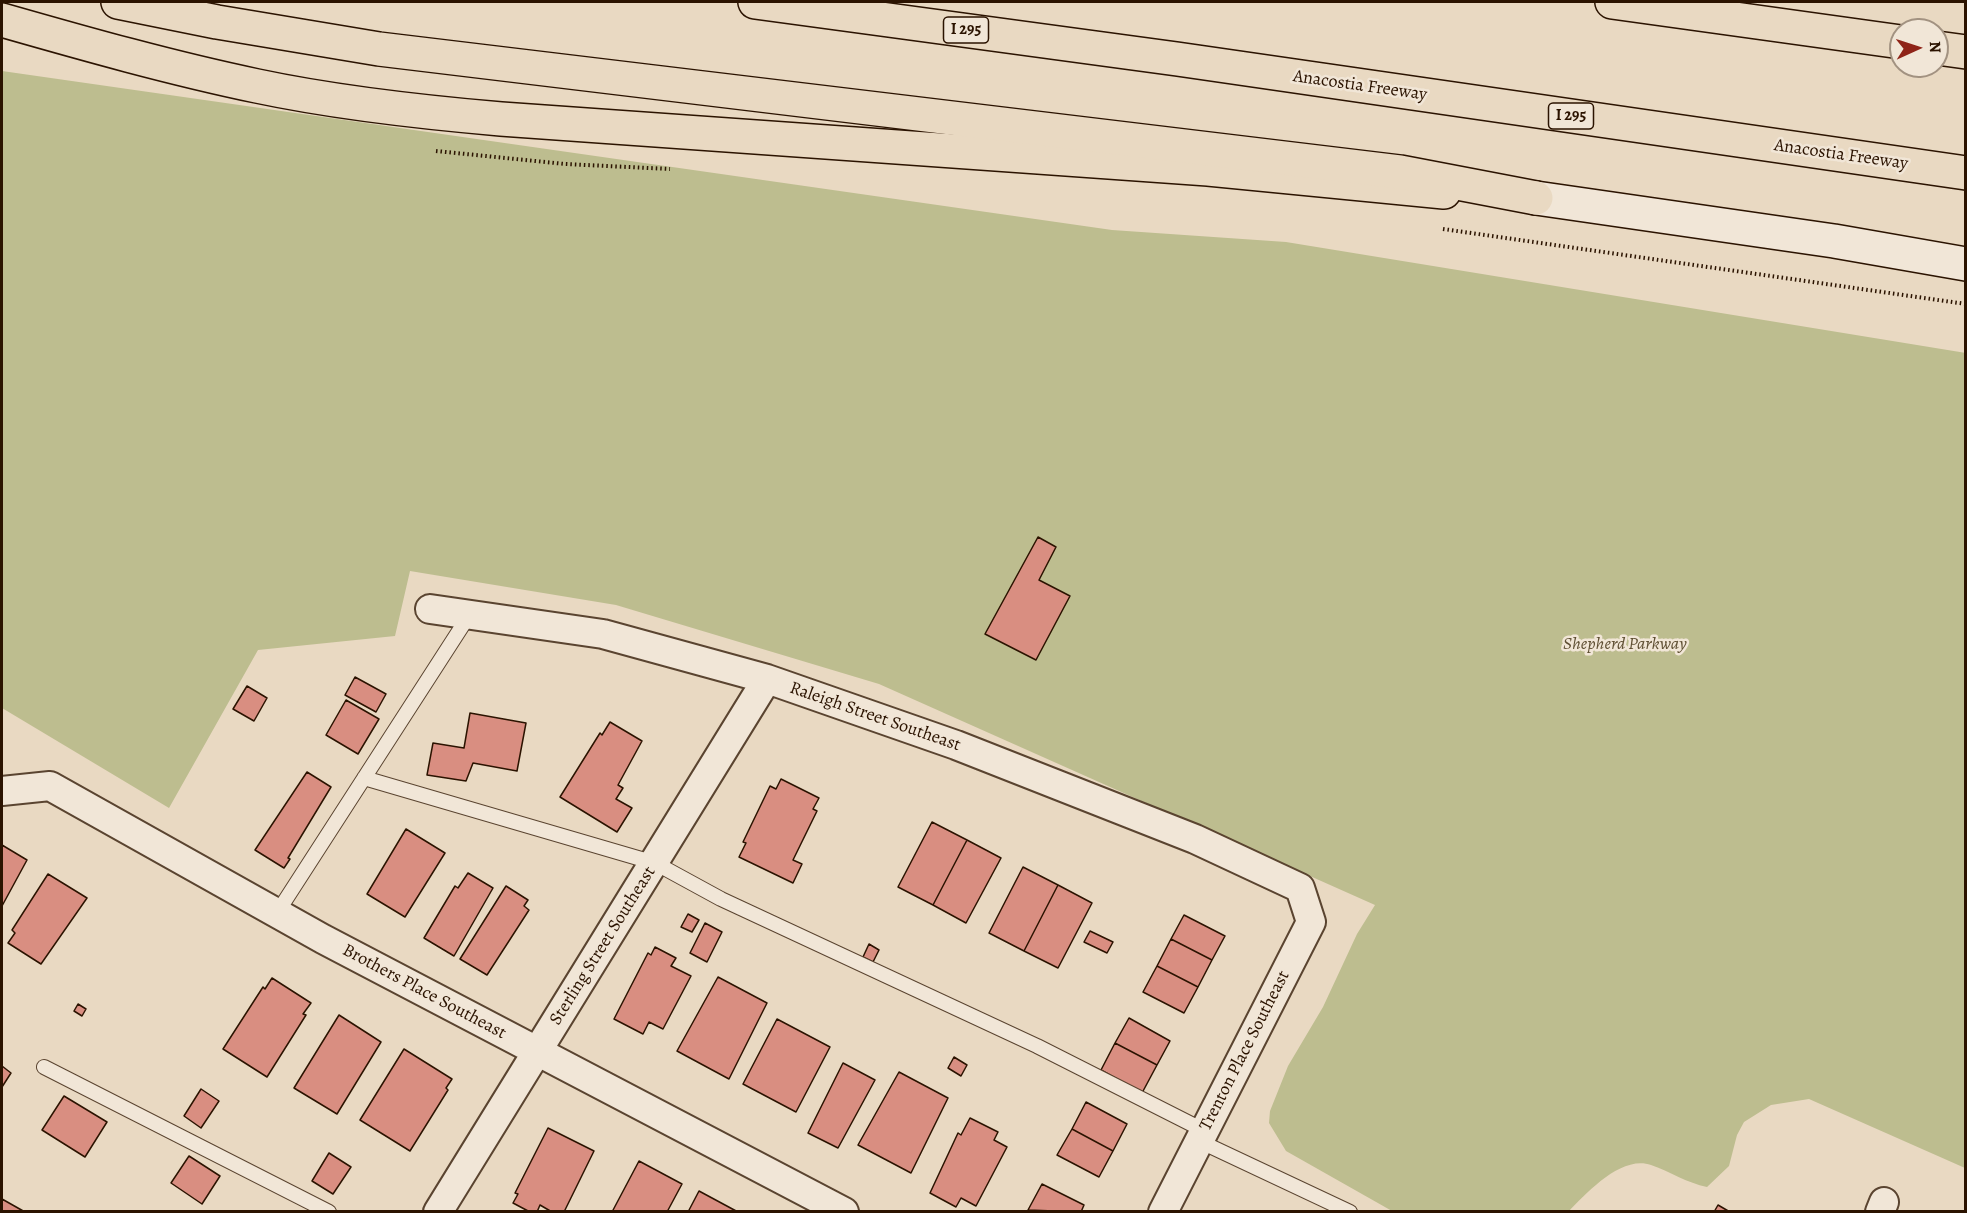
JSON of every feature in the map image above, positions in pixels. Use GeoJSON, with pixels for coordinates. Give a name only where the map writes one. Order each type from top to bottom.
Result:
{"type":"FeatureCollection","features":[{"type":"Feature","properties":{"kind":"main road"},"geometry":{"type":"LineString","coordinates":[[118,2],[217,22],[390,50],[1400,172],[1536,198],[1834,241],[1965,264]]}},
{"type":"Feature","properties":{"kind":"main road","name":"Anacostia Freeway"},"geometry":{"type":"LineString","coordinates":[[755,2],[1189,61],[1965,173]]}},
{"type":"Feature","properties":{"kind":"main road"},"geometry":{"type":"LineString","coordinates":[[1612,2],[1889,40]]}},
{"type":"Feature","properties":{"kind":"main road"},"geometry":{"type":"LineString","coordinates":[[2,20],[156,63],[260,87],[452,115],[1208,169],[1397,189],[1536,198]]}},
{"type":"Feature","properties":{"kind":"main road"},"geometry":{"type":"LineString","coordinates":[[1949,50],[1965,52]]}},
{"type":"Feature","properties":{"kind":"street","name":"Raleigh Street Southeast"},"geometry":{"type":"LineString","coordinates":[[430,609],[603,634],[767,679],[956,744],[1195,839],[1300,888]]}},
{"type":"Feature","properties":{"kind":"street","name":"Sterling Street Southeast"},"geometry":{"type":"LineString","coordinates":[[438,1212],[767,679]]}},
{"type":"Feature","properties":{"kind":"street","name":"Brothers Place Southeast"},"geometry":{"type":"LineString","coordinates":[[2,791],[50,786],[277,913],[844,1212]]}},
{"type":"Feature","properties":{"kind":"street","name":"Trenton Place Southeast"},"geometry":{"type":"LineString","coordinates":[[1163,1212],[1311,922],[1300,888]]}},
{"type":"Feature","properties":{"kind":"lane"},"geometry":{"type":"LineString","coordinates":[[277,913],[470,614]]}},
{"type":"Feature","properties":{"kind":"lane"},"geometry":{"type":"LineString","coordinates":[[364,778],[655,863],[721,899],[1037,1046],[1202,1136],[1350,1212]]}},
{"type":"Feature","properties":{"kind":"lane"},"geometry":{"type":"LineString","coordinates":[[44,1067],[329,1212]]}},
{"type":"Feature","properties":{"kind":"green space","name":"Shepherd Parkway"},"geometry":{"type":"Polygon","coordinates":[[[2,71],[1112,230],[1286,242],[1966,353],[1965,1168],[1809,1099],[1771,1105],[1744,1122],[1737,1135],[1729,1166],[1707,1187],[1651,1165],[1640,1163],[1628,1165],[1606,1177],[1569,1211],[1392,1211],[1286,1151],[1269,1123],[1270,1111],[1288,1066],[1323,1007],[1357,934],[1375,905],[879,684],[616,605],[410,571],[395,636],[258,650],[169,808],[2,708],[2,71]]]}},
{"type":"Feature","properties":{"kind":"building"},"geometry":{"type":"Polygon","coordinates":[[[1038,537],[1056,547],[1039,580],[1070,596],[1036,660],[985,634],[1038,537]]]}},
{"type":"Feature","properties":{"kind":"building"},"geometry":{"type":"Polygon","coordinates":[[[355,677],[386,694],[376,712],[345,695],[355,677]]]}},
{"type":"Feature","properties":{"kind":"building"},"geometry":{"type":"Polygon","coordinates":[[[247,686],[267,698],[254,721],[233,709],[247,686]]]}},
{"type":"Feature","properties":{"kind":"building"},"geometry":{"type":"Polygon","coordinates":[[[346,700],[379,719],[358,754],[326,735],[346,700]]]}},
{"type":"Feature","properties":{"kind":"building"},"geometry":{"type":"Polygon","coordinates":[[[470,713],[526,723],[517,771],[473,763],[466,781],[427,775],[433,743],[464,748],[470,713]]]}},
{"type":"Feature","properties":{"kind":"building"},"geometry":{"type":"Polygon","coordinates":[[[610,722],[642,741],[618,785],[623,788],[616,799],[632,808],[617,832],[560,797],[600,733],[602,735],[610,722]]]}},
{"type":"Feature","properties":{"kind":"building"},"geometry":{"type":"Polygon","coordinates":[[[307,772],[331,787],[284,868],[255,850],[307,772]]]}},
{"type":"Feature","properties":{"kind":"building"},"geometry":{"type":"Polygon","coordinates":[[[781,779],[819,798],[813,809],[817,811],[793,860],[802,864],[793,883],[739,857],[746,843],[743,842],[770,786],[776,789],[781,779]]]}},
{"type":"Feature","properties":{"kind":"building"},"geometry":{"type":"Polygon","coordinates":[[[932,822],[967,840],[933,905],[898,887],[932,822]]]}},
{"type":"Feature","properties":{"kind":"building"},"geometry":{"type":"Polygon","coordinates":[[[406,829],[445,853],[405,917],[367,894],[406,829]]]}},
{"type":"Feature","properties":{"kind":"building"},"geometry":{"type":"Polygon","coordinates":[[[967,840],[1001,858],[966,923],[933,905],[967,840]]]}},
{"type":"Feature","properties":{"kind":"building"},"geometry":{"type":"Polygon","coordinates":[[[2,845],[27,860],[2,906],[2,845]]]}},
{"type":"Feature","properties":{"kind":"building"},"geometry":{"type":"Polygon","coordinates":[[[1023,867],[1058,885],[1024,951],[989,933],[1023,867]]]}},
{"type":"Feature","properties":{"kind":"building"},"geometry":{"type":"Polygon","coordinates":[[[468,873],[493,888],[454,956],[424,938],[455,886],[458,888],[468,873]]]}},
{"type":"Feature","properties":{"kind":"building"},"geometry":{"type":"Polygon","coordinates":[[[48,874],[87,898],[41,964],[8,943],[15,933],[12,930],[48,874]]]}},
{"type":"Feature","properties":{"kind":"building"},"geometry":{"type":"Polygon","coordinates":[[[1058,885],[1092,903],[1058,968],[1024,951],[1058,885]]]}},
{"type":"Feature","properties":{"kind":"building"},"geometry":{"type":"Polygon","coordinates":[[[506,886],[528,900],[524,906],[529,910],[487,975],[460,959],[506,886]]]}},
{"type":"Feature","properties":{"kind":"building"},"geometry":{"type":"Polygon","coordinates":[[[688,914],[699,920],[692,932],[681,927],[688,914]]]}},
{"type":"Feature","properties":{"kind":"building"},"geometry":{"type":"Polygon","coordinates":[[[1184,915],[1225,936],[1212,960],[1171,939],[1184,915]]]}},
{"type":"Feature","properties":{"kind":"building"},"geometry":{"type":"Polygon","coordinates":[[[705,923],[722,932],[707,962],[690,953],[705,923]]]}},
{"type":"Feature","properties":{"kind":"building"},"geometry":{"type":"Polygon","coordinates":[[[1090,931],[1113,942],[1107,953],[1084,942],[1090,931]]]}},
{"type":"Feature","properties":{"kind":"building"},"geometry":{"type":"Polygon","coordinates":[[[1171,939],[1212,960],[1198,987],[1157,966],[1171,939]]]}},
{"type":"Feature","properties":{"kind":"building"},"geometry":{"type":"Polygon","coordinates":[[[869,944],[879,950],[873,962],[863,957],[869,944]]]}},
{"type":"Feature","properties":{"kind":"building"},"geometry":{"type":"Polygon","coordinates":[[[655,947],[676,958],[671,966],[691,976],[663,1029],[649,1022],[643,1034],[614,1019],[648,953],[651,955],[655,947]]]}},
{"type":"Feature","properties":{"kind":"building"},"geometry":{"type":"Polygon","coordinates":[[[1157,966],[1198,987],[1184,1013],[1143,992],[1157,966]]]}},
{"type":"Feature","properties":{"kind":"building"},"geometry":{"type":"Polygon","coordinates":[[[718,977],[767,1003],[729,1079],[677,1051],[718,977]]]}},
{"type":"Feature","properties":{"kind":"building"},"geometry":{"type":"Polygon","coordinates":[[[272,978],[311,1003],[303,1014],[306,1015],[267,1077],[223,1049],[263,987],[265,989],[272,978]]]}},
{"type":"Feature","properties":{"kind":"building"},"geometry":{"type":"Polygon","coordinates":[[[78,1004],[86,1009],[82,1016],[74,1011],[78,1004]]]}},
{"type":"Feature","properties":{"kind":"building"},"geometry":{"type":"Polygon","coordinates":[[[339,1015],[381,1042],[337,1114],[294,1088],[339,1015]]]}},
{"type":"Feature","properties":{"kind":"building"},"geometry":{"type":"Polygon","coordinates":[[[1129,1018],[1170,1041],[1157,1065],[1115,1043],[1129,1018]]]}},
{"type":"Feature","properties":{"kind":"building"},"geometry":{"type":"Polygon","coordinates":[[[777,1019],[830,1047],[796,1112],[743,1084],[777,1019]]]}},
{"type":"Feature","properties":{"kind":"building"},"geometry":{"type":"Polygon","coordinates":[[[1115,1043],[1157,1065],[1142,1093],[1101,1070],[1115,1043]]]}},
{"type":"Feature","properties":{"kind":"building"},"geometry":{"type":"Polygon","coordinates":[[[404,1049],[452,1079],[446,1088],[448,1090],[410,1151],[360,1120],[404,1049]]]}},
{"type":"Feature","properties":{"kind":"building"},"geometry":{"type":"Polygon","coordinates":[[[954,1057],[967,1065],[961,1076],[948,1068],[954,1057]]]}},
{"type":"Feature","properties":{"kind":"building"},"geometry":{"type":"Polygon","coordinates":[[[843,1063],[875,1080],[838,1148],[808,1133],[843,1063]]]}},
{"type":"Feature","properties":{"kind":"building"},"geometry":{"type":"Polygon","coordinates":[[[2,1066],[11,1073],[2,1087],[2,1066]]]}},
{"type":"Feature","properties":{"kind":"building"},"geometry":{"type":"Polygon","coordinates":[[[899,1072],[948,1098],[911,1173],[858,1145],[899,1072]]]}},
{"type":"Feature","properties":{"kind":"building"},"geometry":{"type":"Polygon","coordinates":[[[201,1089],[219,1101],[201,1128],[184,1116],[201,1089]]]}},
{"type":"Feature","properties":{"kind":"building"},"geometry":{"type":"Polygon","coordinates":[[[64,1096],[107,1122],[85,1157],[42,1130],[64,1096]]]}},
{"type":"Feature","properties":{"kind":"building"},"geometry":{"type":"Polygon","coordinates":[[[1086,1102],[1127,1124],[1113,1151],[1072,1129],[1086,1102]]]}},
{"type":"Feature","properties":{"kind":"building"},"geometry":{"type":"Polygon","coordinates":[[[970,1118],[998,1132],[994,1140],[1007,1147],[976,1206],[961,1198],[956,1207],[930,1193],[958,1133],[961,1135],[970,1118]]]}},
{"type":"Feature","properties":{"kind":"building"},"geometry":{"type":"Polygon","coordinates":[[[548,1128],[594,1151],[564,1212],[552,1212],[540,1205],[537,1212],[530,1212],[513,1203],[518,1194],[515,1193],[548,1128]]]}},
{"type":"Feature","properties":{"kind":"building"},"geometry":{"type":"Polygon","coordinates":[[[1072,1129],[1113,1151],[1099,1177],[1057,1155],[1072,1129]]]}},
{"type":"Feature","properties":{"kind":"building"},"geometry":{"type":"Polygon","coordinates":[[[329,1153],[351,1167],[333,1194],[312,1181],[329,1153]]]}},
{"type":"Feature","properties":{"kind":"building"},"geometry":{"type":"Polygon","coordinates":[[[189,1156],[220,1176],[202,1204],[171,1183],[189,1156]]]}},
{"type":"Feature","properties":{"kind":"building"},"geometry":{"type":"Polygon","coordinates":[[[639,1161],[682,1184],[667,1212],[612,1212],[639,1161]]]}},
{"type":"Feature","properties":{"kind":"building"},"geometry":{"type":"Polygon","coordinates":[[[1042,1184],[1084,1205],[1081,1212],[1028,1210],[1042,1184]]]}},
{"type":"Feature","properties":{"kind":"building"},"geometry":{"type":"Polygon","coordinates":[[[699,1191],[738,1212],[688,1212],[699,1191]]]}},
{"type":"Feature","properties":{"kind":"building"},"geometry":{"type":"Polygon","coordinates":[[[2,1199],[25,1212],[2,1212],[2,1199]]]}},
{"type":"Feature","properties":{"kind":"building"},"geometry":{"type":"Polygon","coordinates":[[[1718,1205],[1730,1212],[1714,1212],[1718,1205]]]}}]}
